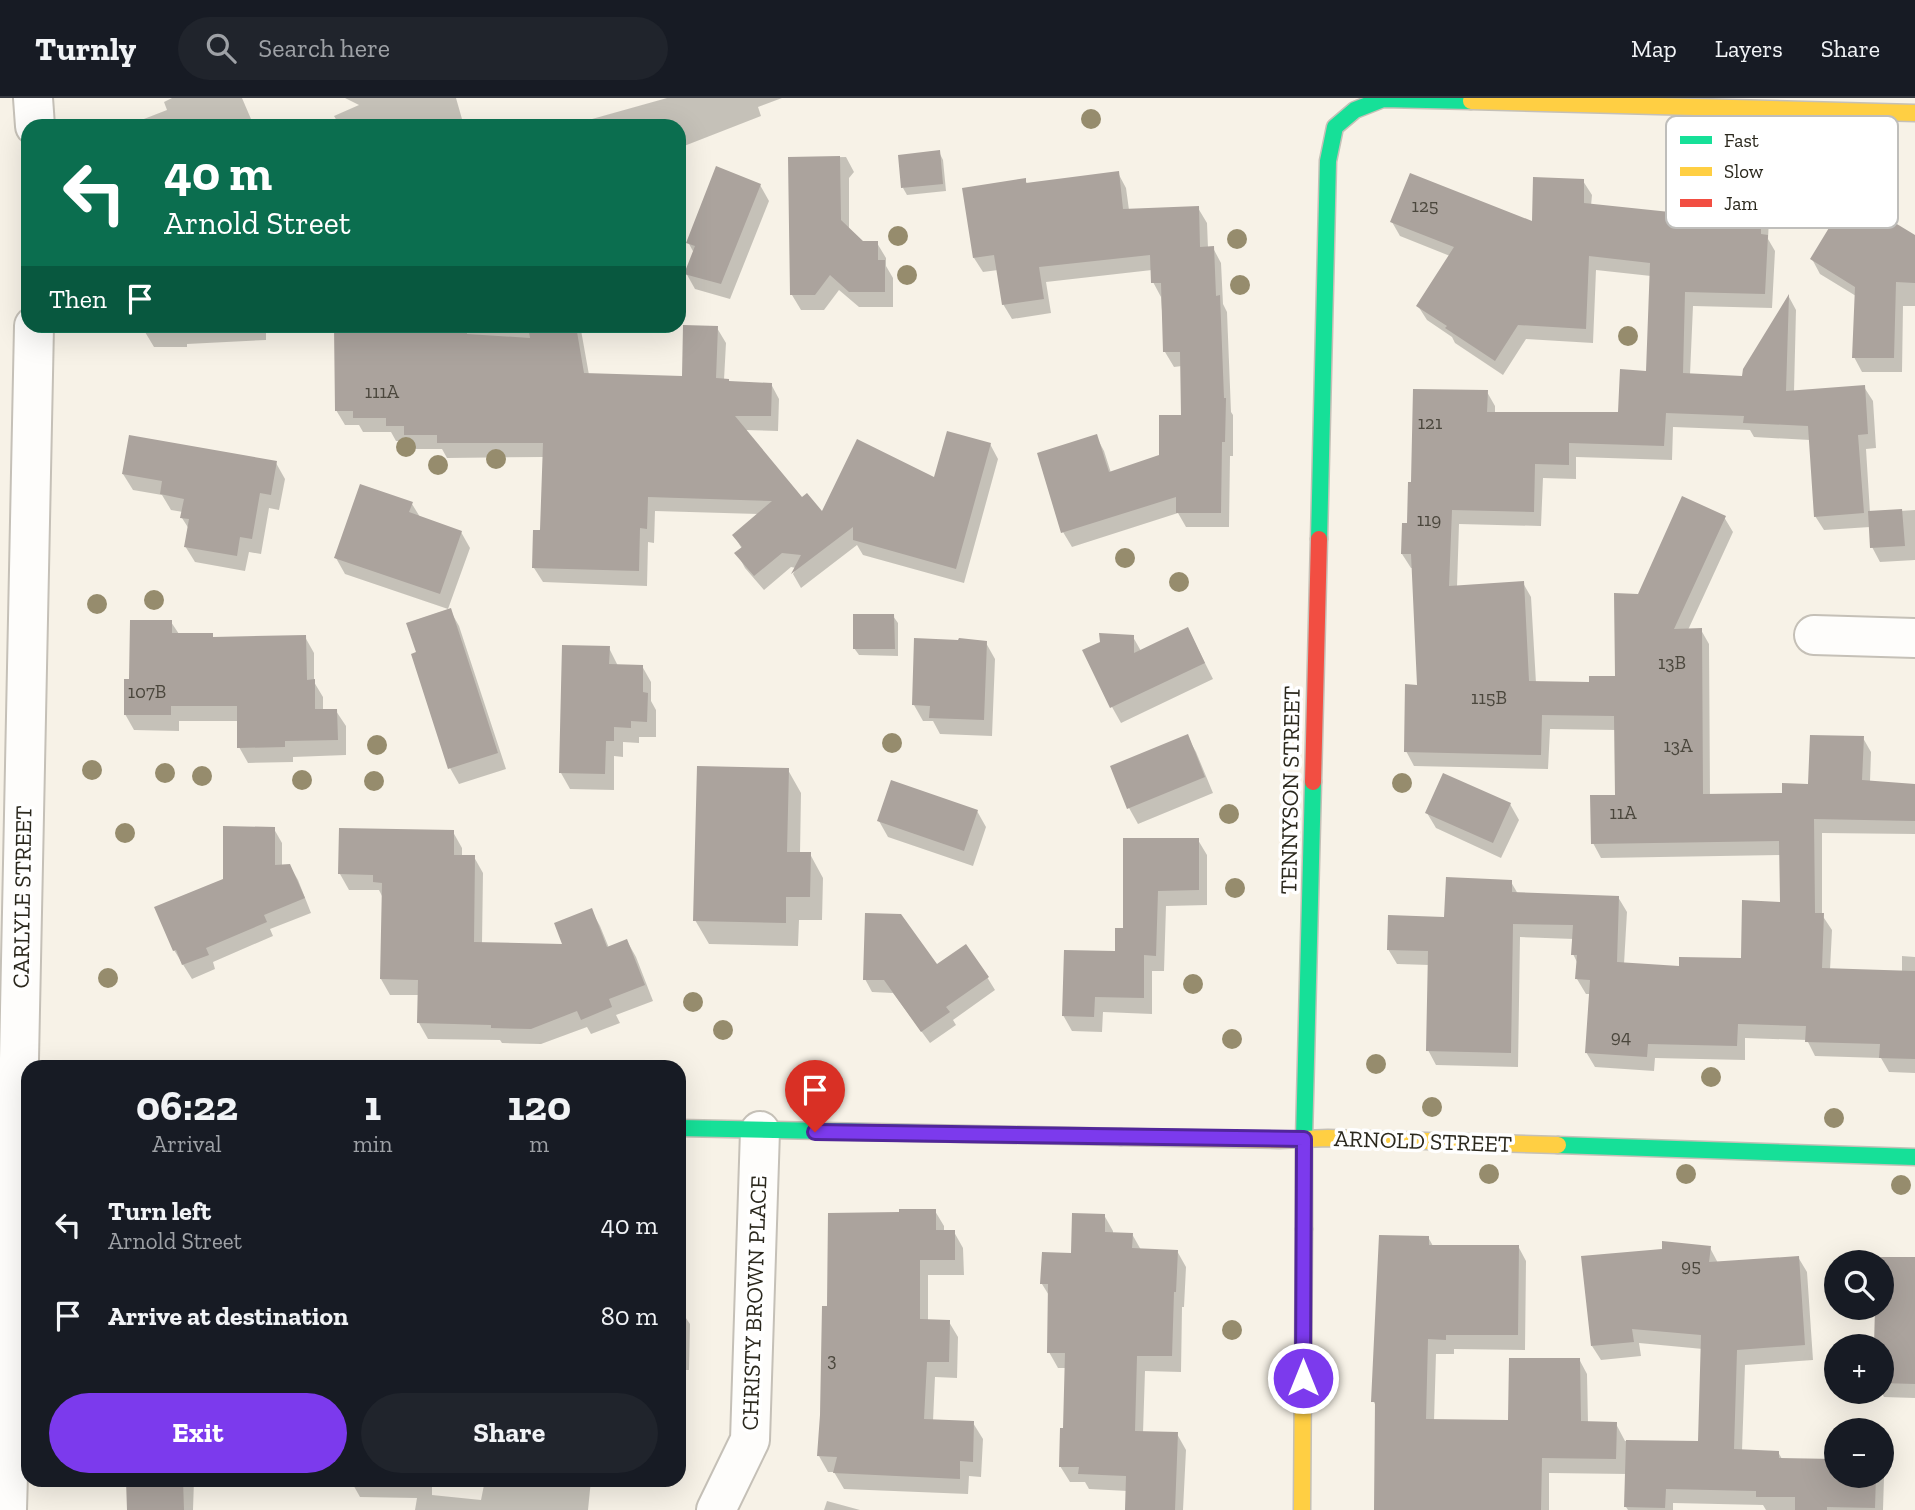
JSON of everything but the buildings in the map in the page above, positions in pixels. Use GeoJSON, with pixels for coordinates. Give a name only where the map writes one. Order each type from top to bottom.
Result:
{"type":"FeatureCollection","features":[{"type":"Feature","properties":{"kind":"street"},"geometry":{"type":"LineString","coordinates":[[33,98],[34,119]]}},
{"type":"Feature","properties":{"kind":"street"},"geometry":{"type":"LineString","coordinates":[[1382,99],[1915,113]]}},
{"type":"Feature","properties":{"kind":"street","name":"TENNYSON STREET"},"geometry":{"type":"LineString","coordinates":[[1302,1510],[1304,1139],[1328,161],[1335,127],[1355,110],[1382,99]]}},
{"type":"Feature","properties":{"kind":"street","name":"CARLYLE STREET"},"geometry":{"type":"LineString","coordinates":[[24,1060],[34,333]]}},
{"type":"Feature","properties":{"kind":"street"},"geometry":{"type":"LineString","coordinates":[[1814,635],[1915,639]]}},
{"type":"Feature","properties":{"kind":"street","name":"ARNOLD STREET"},"geometry":{"type":"LineString","coordinates":[[686,1128],[1342,1138],[1915,1157]]}},
{"type":"Feature","properties":{"kind":"street","name":"CHRISTY BROWN PLACE"},"geometry":{"type":"LineString","coordinates":[[716,1510],[750,1440],[760,1131]]}},
{"type":"Feature","properties":{"kind":"street","name":"CARLYLE STREET"},"geometry":{"type":"LineString","coordinates":[[7,1510],[21,1158]]}},
{"type":"Feature","properties":{"kind":"traffic: fast"},"geometry":{"type":"LineString","coordinates":[[1319,539],[1328,161],[1335,127],[1355,110],[1383,99],[1471,101]]}},
{"type":"Feature","properties":{"kind":"traffic: fast"},"geometry":{"type":"LineString","coordinates":[[1304,1229],[1313,782]]}},
{"type":"Feature","properties":{"kind":"traffic: fast"},"geometry":{"type":"LineString","coordinates":[[686,1128],[1121,1137]]}},
{"type":"Feature","properties":{"kind":"traffic: fast"},"geometry":{"type":"LineString","coordinates":[[1558,1145],[1915,1157]]}},
{"type":"Feature","properties":{"kind":"traffic: slow"},"geometry":{"type":"LineString","coordinates":[[1471,101],[1915,113]]}},
{"type":"Feature","properties":{"kind":"traffic: slow"},"geometry":{"type":"LineString","coordinates":[[1121,1137],[1279,1140],[1328,1138],[1558,1145]]}},
{"type":"Feature","properties":{"kind":"traffic: slow"},"geometry":{"type":"LineString","coordinates":[[1302,1510],[1304,1229]]}},
{"type":"Feature","properties":{"kind":"traffic: jam"},"geometry":{"type":"LineString","coordinates":[[1313,782],[1319,539]]}},
{"type":"Feature","properties":{"kind":"route"},"geometry":{"type":"LineString","coordinates":[[815,1132],[1304,1139],[1303,1378]]}}]}
